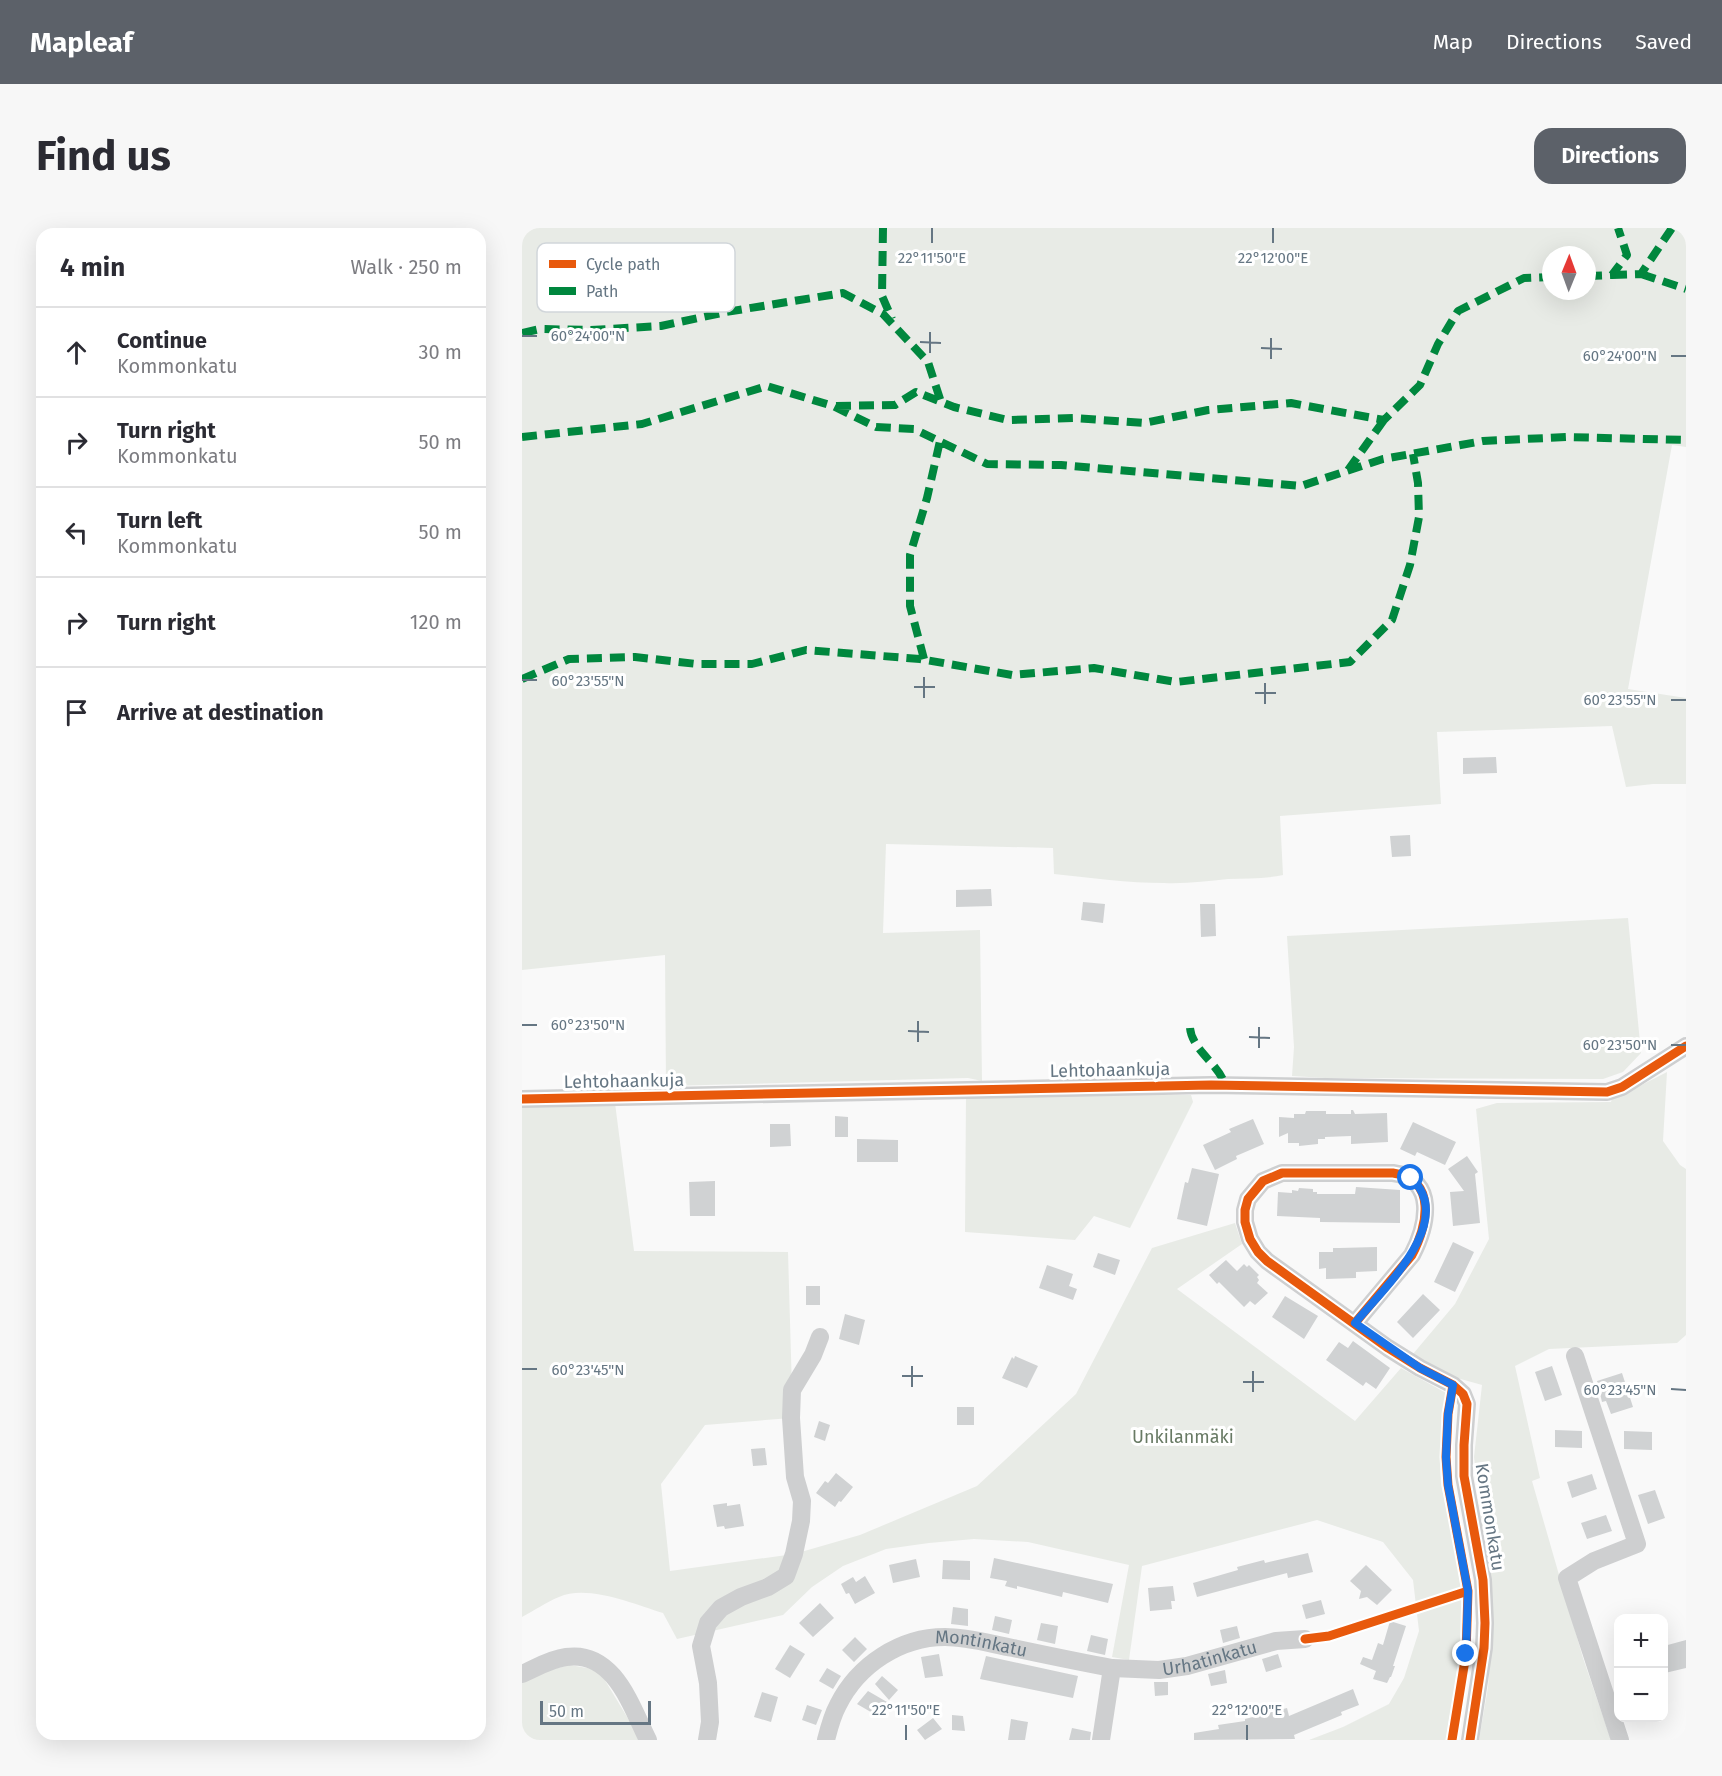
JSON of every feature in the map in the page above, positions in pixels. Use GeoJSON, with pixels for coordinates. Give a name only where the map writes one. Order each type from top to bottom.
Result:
{"type":"FeatureCollection","features":[{"type":"Feature","properties":{"kind":"street","name":"Lehtohaankuja"},"geometry":{"type":"LineString","coordinates":[[522,1099],[1211,1085],[1607,1092],[1622,1087],[1686,1046]]}},
{"type":"Feature","properties":{"kind":"street","name":"Kommonkatu"},"geometry":{"type":"LineString","coordinates":[[1355,1323],[1418,1245],[1425,1222],[1422,1190],[1411,1178],[1393,1173],[1282,1173],[1263,1181],[1248,1199],[1245,1210],[1246,1231],[1258,1252],[1267,1262],[1355,1323],[1420,1368],[1453,1385],[1463,1394],[1467,1404],[1464,1476],[1483,1580],[1485,1623],[1484,1648],[1470,1740]]}},
{"type":"Feature","properties":{"kind":"street"},"geometry":{"type":"LineString","coordinates":[[707,1740],[710,1722],[708,1683],[701,1646],[708,1623],[721,1608],[741,1597],[768,1587],[786,1576],[794,1554],[801,1521],[802,1502],[795,1476],[791,1418],[792,1390],[820,1337]]}},
{"type":"Feature","properties":{"kind":"street"},"geometry":{"type":"LineString","coordinates":[[1575,1356],[1637,1544],[1594,1561],[1567,1578],[1620,1740]]}},
{"type":"Feature","properties":{"kind":"street","name":"Montinkatu"},"geometry":{"type":"LineString","coordinates":[[826,1740],[836,1707],[851,1683],[861,1672],[885,1654],[914,1641],[957,1637],[1112,1668]]}},
{"type":"Feature","properties":{"kind":"street","name":"Urhatinkatu"},"geometry":{"type":"LineString","coordinates":[[1112,1668],[1159,1670],[1187,1666],[1276,1641],[1305,1639]]}},
{"type":"Feature","properties":{"kind":"street"},"geometry":{"type":"LineString","coordinates":[[522,1674],[552,1660],[567,1657],[596,1661],[617,1680],[648,1740]]}},
{"type":"Feature","properties":{"kind":"street"},"geometry":{"type":"LineString","coordinates":[[1101,1740],[1112,1668]]}},
{"type":"Feature","properties":{"kind":"green space"},"geometry":{"type":"Polygon","coordinates":[[[522,228],[1686,228],[1686,447],[1672,445],[1628,689],[1686,698],[1686,784],[1626,787],[1612,726],[1437,732],[1441,804],[1280,816],[1283,875],[1180,883],[1123,881],[1054,874],[1053,848],[886,844],[883,933],[980,930],[982,1081],[968,1078],[666,1086],[665,955],[522,970],[522,228]]]}},
{"type":"Feature","properties":{"kind":"green space"},"geometry":{"type":"Polygon","coordinates":[[[1628,918],[1641,1053],[1623,1072],[1603,1079],[1292,1076],[1294,1047],[1287,936],[1628,918]]]}},
{"type":"Feature","properties":{"kind":"green space"},"geometry":{"type":"Polygon","coordinates":[[[1667,1072],[1663,1141],[1680,1165],[1686,1169],[1686,1335],[1677,1343],[1549,1349],[1515,1366],[1540,1478],[1532,1481],[1583,1658],[1611,1740],[1479,1740],[1488,1687],[1493,1622],[1474,1457],[1482,1385],[1450,1376],[1413,1354],[1455,1304],[1489,1239],[1476,1109],[1497,1103],[1611,1102],[1612,1097],[1626,1093],[1667,1072]]]}},
{"type":"Feature","properties":{"kind":"green space"},"geometry":{"type":"Polygon","coordinates":[[[966,1095],[1191,1095],[1193,1102],[1130,1228],[1094,1216],[1075,1240],[965,1232],[966,1095]]]}},
{"type":"Feature","properties":{"kind":"green space","name":"Unkilanmäki"},"geometry":{"type":"Polygon","coordinates":[[[615,1103],[634,1251],[788,1252],[791,1418],[705,1425],[661,1484],[670,1571],[794,1554],[860,1535],[977,1486],[1076,1394],[1152,1248],[1235,1223],[1242,1244],[1177,1289],[1355,1421],[1401,1368],[1446,1393],[1440,1467],[1441,1484],[1457,1561],[1462,1623],[1446,1740],[1309,1740],[1343,1727],[1389,1704],[1404,1678],[1419,1631],[1413,1580],[1383,1542],[1317,1520],[1142,1566],[1129,1660],[1112,1657],[1129,1565],[1028,1542],[974,1539],[886,1549],[843,1566],[812,1587],[783,1615],[677,1639],[663,1613],[597,1594],[570,1594],[559,1597],[522,1617],[522,1104],[615,1103]]]}},
{"type":"Feature","properties":{"kind":"green space"},"geometry":{"type":"Polygon","coordinates":[[[570,1665],[593,1669],[603,1677],[641,1740],[522,1740],[522,1681],[549,1670],[570,1665]]]}},
{"type":"Feature","properties":{"kind":"building"},"geometry":{"type":"Polygon","coordinates":[[[1496,757],[1497,773],[1463,774],[1463,758],[1496,757]]]}},
{"type":"Feature","properties":{"kind":"building"},"geometry":{"type":"Polygon","coordinates":[[[1410,835],[1411,856],[1392,857],[1390,836],[1410,835]]]}},
{"type":"Feature","properties":{"kind":"building"},"geometry":{"type":"Polygon","coordinates":[[[991,889],[992,906],[956,907],[956,890],[991,889]]]}},
{"type":"Feature","properties":{"kind":"building"},"geometry":{"type":"Polygon","coordinates":[[[1083,902],[1105,904],[1103,923],[1081,920],[1083,902]]]}},
{"type":"Feature","properties":{"kind":"building"},"geometry":{"type":"Polygon","coordinates":[[[1200,904],[1215,904],[1216,936],[1201,937],[1200,904]]]}},
{"type":"Feature","properties":{"kind":"building"},"geometry":{"type":"Polygon","coordinates":[[[1351,1110],[1355,1114],[1387,1113],[1388,1142],[1351,1144],[1351,1136],[1325,1137],[1325,1139],[1318,1139],[1318,1144],[1299,1146],[1299,1143],[1288,1143],[1288,1133],[1279,1137],[1279,1117],[1294,1118],[1294,1114],[1305,1114],[1306,1111],[1351,1114],[1351,1110]]]}},
{"type":"Feature","properties":{"kind":"building"},"geometry":{"type":"Polygon","coordinates":[[[835,1116],[848,1117],[848,1137],[835,1137],[835,1116]]]}},
{"type":"Feature","properties":{"kind":"building"},"geometry":{"type":"Polygon","coordinates":[[[1253,1119],[1264,1144],[1236,1156],[1237,1159],[1215,1170],[1203,1145],[1231,1132],[1229,1129],[1253,1119]]]}},
{"type":"Feature","properties":{"kind":"building"},"geometry":{"type":"Polygon","coordinates":[[[1413,1122],[1456,1142],[1445,1165],[1417,1152],[1415,1156],[1400,1149],[1413,1122]]]}},
{"type":"Feature","properties":{"kind":"building"},"geometry":{"type":"Polygon","coordinates":[[[770,1124],[790,1124],[791,1146],[770,1147],[770,1124]]]}},
{"type":"Feature","properties":{"kind":"building"},"geometry":{"type":"Polygon","coordinates":[[[857,1139],[898,1140],[898,1162],[857,1162],[857,1139]]]}},
{"type":"Feature","properties":{"kind":"building"},"geometry":{"type":"Polygon","coordinates":[[[1467,1156],[1478,1172],[1475,1174],[1480,1223],[1453,1226],[1450,1192],[1464,1191],[1448,1169],[1467,1156]]]}},
{"type":"Feature","properties":{"kind":"building"},"geometry":{"type":"Polygon","coordinates":[[[1192,1168],[1219,1174],[1207,1226],[1177,1219],[1185,1182],[1188,1183],[1192,1168]]]}},
{"type":"Feature","properties":{"kind":"building"},"geometry":{"type":"Polygon","coordinates":[[[715,1181],[715,1216],[690,1216],[689,1182],[715,1181]]]}},
{"type":"Feature","properties":{"kind":"building"},"geometry":{"type":"Polygon","coordinates":[[[1356,1187],[1400,1190],[1400,1223],[1320,1222],[1320,1218],[1277,1216],[1278,1192],[1292,1193],[1292,1190],[1298,1191],[1299,1188],[1313,1189],[1313,1192],[1317,1194],[1355,1194],[1356,1187]]]}},
{"type":"Feature","properties":{"kind":"building"},"geometry":{"type":"Polygon","coordinates":[[[1453,1242],[1474,1252],[1455,1292],[1434,1282],[1453,1242]]]}},
{"type":"Feature","properties":{"kind":"building"},"geometry":{"type":"Polygon","coordinates":[[[1377,1247],[1377,1271],[1356,1272],[1356,1278],[1326,1279],[1326,1268],[1319,1269],[1319,1252],[1333,1252],[1333,1248],[1377,1247]]]}},
{"type":"Feature","properties":{"kind":"building"},"geometry":{"type":"Polygon","coordinates":[[[1098,1253],[1120,1260],[1115,1275],[1093,1267],[1098,1253]]]}},
{"type":"Feature","properties":{"kind":"building"},"geometry":{"type":"Polygon","coordinates":[[[1226,1260],[1237,1271],[1244,1264],[1247,1267],[1249,1265],[1259,1275],[1257,1283],[1268,1293],[1255,1305],[1250,1301],[1244,1307],[1209,1275],[1226,1260]]]}},
{"type":"Feature","properties":{"kind":"building"},"geometry":{"type":"Polygon","coordinates":[[[1047,1265],[1073,1274],[1069,1286],[1077,1289],[1073,1300],[1039,1288],[1047,1265]]]}},
{"type":"Feature","properties":{"kind":"building"},"geometry":{"type":"Polygon","coordinates":[[[806,1286],[820,1286],[820,1305],[806,1305],[806,1286]]]}},
{"type":"Feature","properties":{"kind":"building"},"geometry":{"type":"Polygon","coordinates":[[[1423,1294],[1440,1310],[1413,1338],[1397,1322],[1423,1294]]]}},
{"type":"Feature","properties":{"kind":"building"},"geometry":{"type":"Polygon","coordinates":[[[1285,1296],[1318,1316],[1304,1339],[1272,1317],[1285,1296]]]}},
{"type":"Feature","properties":{"kind":"building"},"geometry":{"type":"Polygon","coordinates":[[[845,1314],[865,1320],[859,1345],[839,1339],[845,1314]]]}},
{"type":"Feature","properties":{"kind":"building"},"geometry":{"type":"Polygon","coordinates":[[[1353,1341],[1390,1368],[1376,1389],[1366,1382],[1363,1386],[1326,1360],[1339,1342],[1348,1348],[1353,1341]]]}},
{"type":"Feature","properties":{"kind":"building"},"geometry":{"type":"Polygon","coordinates":[[[1015,1356],[1038,1366],[1027,1388],[1002,1378],[1012,1357],[1014,1359],[1015,1356]]]}},
{"type":"Feature","properties":{"kind":"building"},"geometry":{"type":"Polygon","coordinates":[[[1552,1366],[1562,1395],[1545,1401],[1535,1372],[1552,1366]]]}},
{"type":"Feature","properties":{"kind":"building"},"geometry":{"type":"Polygon","coordinates":[[[1622,1373],[1633,1407],[1611,1414],[1606,1401],[1602,1402],[1597,1381],[1622,1373]]]}},
{"type":"Feature","properties":{"kind":"building"},"geometry":{"type":"Polygon","coordinates":[[[957,1407],[974,1407],[974,1425],[957,1425],[957,1407]]]}},
{"type":"Feature","properties":{"kind":"building"},"geometry":{"type":"Polygon","coordinates":[[[819,1421],[830,1425],[825,1441],[814,1437],[819,1421]]]}},
{"type":"Feature","properties":{"kind":"building"},"geometry":{"type":"Polygon","coordinates":[[[1555,1430],[1582,1431],[1582,1448],[1555,1447],[1555,1430]]]}},
{"type":"Feature","properties":{"kind":"building"},"geometry":{"type":"Polygon","coordinates":[[[1624,1431],[1652,1432],[1652,1450],[1624,1449],[1624,1431]]]}},
{"type":"Feature","properties":{"kind":"building"},"geometry":{"type":"Polygon","coordinates":[[[765,1448],[767,1465],[753,1466],[751,1449],[765,1448]]]}},
{"type":"Feature","properties":{"kind":"building"},"geometry":{"type":"Polygon","coordinates":[[[836,1473],[853,1487],[835,1507],[816,1493],[825,1481],[828,1483],[836,1473]]]}},
{"type":"Feature","properties":{"kind":"building"},"geometry":{"type":"Polygon","coordinates":[[[1592,1474],[1597,1489],[1572,1498],[1567,1482],[1592,1474]]]}},
{"type":"Feature","properties":{"kind":"building"},"geometry":{"type":"Polygon","coordinates":[[[1655,1490],[1665,1518],[1648,1524],[1638,1495],[1655,1490]]]}},
{"type":"Feature","properties":{"kind":"building"},"geometry":{"type":"Polygon","coordinates":[[[727,1503],[727,1506],[740,1504],[744,1526],[725,1529],[724,1526],[717,1527],[713,1505],[727,1503]]]}},
{"type":"Feature","properties":{"kind":"building"},"geometry":{"type":"Polygon","coordinates":[[[1606,1515],[1612,1531],[1587,1539],[1581,1523],[1606,1515]]]}},
{"type":"Feature","properties":{"kind":"building"},"geometry":{"type":"Polygon","coordinates":[[[1308,1553],[1313,1572],[1288,1578],[1287,1573],[1197,1597],[1193,1583],[1238,1570],[1237,1567],[1308,1553]]]}},
{"type":"Feature","properties":{"kind":"building"},"geometry":{"type":"Polygon","coordinates":[[[994,1558],[1113,1584],[1108,1603],[1063,1592],[1062,1597],[1017,1586],[1017,1589],[1005,1586],[1007,1581],[990,1578],[994,1558]]]}},
{"type":"Feature","properties":{"kind":"building"},"geometry":{"type":"Polygon","coordinates":[[[916,1559],[920,1577],[893,1583],[889,1565],[916,1559]]]}},
{"type":"Feature","properties":{"kind":"building"},"geometry":{"type":"Polygon","coordinates":[[[943,1560],[970,1561],[970,1580],[942,1579],[943,1560]]]}},
{"type":"Feature","properties":{"kind":"building"},"geometry":{"type":"Polygon","coordinates":[[[1366,1565],[1392,1590],[1377,1605],[1367,1597],[1359,1599],[1361,1591],[1350,1581],[1366,1565]]]}},
{"type":"Feature","properties":{"kind":"building"},"geometry":{"type":"Polygon","coordinates":[[[865,1576],[875,1593],[855,1604],[841,1584],[853,1577],[856,1582],[865,1576]]]}},
{"type":"Feature","properties":{"kind":"building"},"geometry":{"type":"Polygon","coordinates":[[[1173,1586],[1175,1601],[1171,1601],[1172,1609],[1150,1611],[1148,1588],[1173,1586]]]}},
{"type":"Feature","properties":{"kind":"building"},"geometry":{"type":"Polygon","coordinates":[[[1321,1600],[1325,1614],[1306,1619],[1302,1605],[1321,1600]]]}},
{"type":"Feature","properties":{"kind":"building"},"geometry":{"type":"Polygon","coordinates":[[[820,1603],[834,1618],[813,1637],[799,1623],[820,1603]]]}},
{"type":"Feature","properties":{"kind":"building"},"geometry":{"type":"Polygon","coordinates":[[[953,1607],[968,1609],[968,1626],[951,1624],[953,1607]]]}},
{"type":"Feature","properties":{"kind":"building"},"geometry":{"type":"Polygon","coordinates":[[[995,1616],[1012,1620],[1009,1634],[992,1630],[995,1616]]]}},
{"type":"Feature","properties":{"kind":"building"},"geometry":{"type":"Polygon","coordinates":[[[1390,1621],[1406,1626],[1393,1666],[1395,1666],[1387,1683],[1373,1679],[1376,1671],[1360,1664],[1363,1657],[1372,1660],[1378,1643],[1383,1645],[1390,1621]]]}},
{"type":"Feature","properties":{"kind":"building"},"geometry":{"type":"Polygon","coordinates":[[[1041,1623],[1058,1626],[1055,1644],[1037,1640],[1041,1623]]]}},
{"type":"Feature","properties":{"kind":"building"},"geometry":{"type":"Polygon","coordinates":[[[1237,1626],[1240,1638],[1223,1643],[1220,1630],[1237,1626]]]}},
{"type":"Feature","properties":{"kind":"building"},"geometry":{"type":"Polygon","coordinates":[[[1091,1635],[1108,1639],[1105,1655],[1087,1651],[1091,1635]]]}},
{"type":"Feature","properties":{"kind":"building"},"geometry":{"type":"Polygon","coordinates":[[[855,1637],[867,1649],[854,1662],[842,1650],[855,1637]]]}},
{"type":"Feature","properties":{"kind":"building"},"geometry":{"type":"Polygon","coordinates":[[[1686,1640],[1686,1668],[1668,1672],[1668,1645],[1686,1640]]]}},
{"type":"Feature","properties":{"kind":"building"},"geometry":{"type":"Polygon","coordinates":[[[790,1645],[805,1654],[790,1678],[775,1669],[790,1645]]]}},
{"type":"Feature","properties":{"kind":"building"},"geometry":{"type":"Polygon","coordinates":[[[939,1654],[943,1676],[925,1678],[921,1657],[939,1654]]]}},
{"type":"Feature","properties":{"kind":"building"},"geometry":{"type":"Polygon","coordinates":[[[1278,1654],[1282,1667],[1266,1672],[1262,1659],[1278,1654]]]}},
{"type":"Feature","properties":{"kind":"building"},"geometry":{"type":"Polygon","coordinates":[[[986,1656],[1078,1676],[1073,1698],[980,1679],[986,1656]]]}},
{"type":"Feature","properties":{"kind":"building"},"geometry":{"type":"Polygon","coordinates":[[[827,1668],[841,1676],[833,1689],[819,1681],[827,1668]]]}},
{"type":"Feature","properties":{"kind":"building"},"geometry":{"type":"Polygon","coordinates":[[[1225,1670],[1227,1683],[1211,1686],[1208,1674],[1225,1670]]]}},
{"type":"Feature","properties":{"kind":"building"},"geometry":{"type":"Polygon","coordinates":[[[882,1676],[898,1690],[889,1700],[875,1684],[882,1676]]]}},
{"type":"Feature","properties":{"kind":"building"},"geometry":{"type":"Polygon","coordinates":[[[1154,1682],[1168,1682],[1168,1695],[1155,1696],[1154,1682]]]}},
{"type":"Feature","properties":{"kind":"building"},"geometry":{"type":"Polygon","coordinates":[[[1353,1689],[1359,1705],[1341,1712],[1342,1715],[1294,1735],[1295,1739],[1194,1740],[1194,1733],[1219,1729],[1218,1725],[1245,1721],[1245,1719],[1287,1708],[1289,1716],[1353,1689]]]}},
{"type":"Feature","properties":{"kind":"building"},"geometry":{"type":"Polygon","coordinates":[[[868,1691],[887,1702],[876,1715],[857,1704],[868,1691]]]}},
{"type":"Feature","properties":{"kind":"building"},"geometry":{"type":"Polygon","coordinates":[[[762,1692],[778,1697],[771,1722],[754,1717],[762,1692]]]}},
{"type":"Feature","properties":{"kind":"building"},"geometry":{"type":"Polygon","coordinates":[[[807,1705],[822,1710],[816,1725],[802,1720],[807,1705]]]}},
{"type":"Feature","properties":{"kind":"building"},"geometry":{"type":"Polygon","coordinates":[[[952,1715],[963,1716],[965,1731],[952,1730],[952,1715]]]}},
{"type":"Feature","properties":{"kind":"building"},"geometry":{"type":"Polygon","coordinates":[[[933,1718],[942,1729],[925,1740],[917,1730],[933,1718]]]}},
{"type":"Feature","properties":{"kind":"building"},"geometry":{"type":"Polygon","coordinates":[[[1011,1719],[1028,1722],[1025,1740],[1008,1740],[1011,1719]]]}},
{"type":"Feature","properties":{"kind":"building"},"geometry":{"type":"Polygon","coordinates":[[[1072,1728],[1091,1732],[1090,1740],[1069,1740],[1072,1728]]]}},
{"type":"Feature","properties":{"kind":"marked path"},"geometry":{"type":"LineString","coordinates":[[883,228],[882,296],[892,319]]}},
{"type":"Feature","properties":{"kind":"marked path"},"geometry":{"type":"LineString","coordinates":[[1596,276],[1612,275],[1627,255],[1618,228]]}},
{"type":"Feature","properties":{"kind":"marked path"},"geometry":{"type":"LineString","coordinates":[[1612,275],[1641,274],[1672,228]]}},
{"type":"Feature","properties":{"kind":"marked path"},"geometry":{"type":"LineString","coordinates":[[1641,274],[1686,289]]}},
{"type":"Feature","properties":{"kind":"marked path"},"geometry":{"type":"LineString","coordinates":[[836,406],[895,405],[916,392],[954,407],[1008,420],[1073,418],[1144,423],[1208,410],[1291,403],[1384,420],[1420,385],[1438,344],[1458,311],[1524,278],[1542,277]]}},
{"type":"Feature","properties":{"kind":"marked path"},"geometry":{"type":"LineString","coordinates":[[735,311],[843,293],[883,314],[928,362],[941,402]]}},
{"type":"Feature","properties":{"kind":"marked path"},"geometry":{"type":"LineString","coordinates":[[522,333],[540,329],[590,330],[661,326],[726,312]]}},
{"type":"Feature","properties":{"kind":"marked path"},"geometry":{"type":"LineString","coordinates":[[522,437],[642,424],[767,386],[833,406],[876,427],[914,429],[987,464],[1061,465],[1301,486],[1383,459],[1483,441],[1567,437],[1686,440]]}},
{"type":"Feature","properties":{"kind":"marked path"},"geometry":{"type":"LineString","coordinates":[[1348,470],[1384,420]]}},
{"type":"Feature","properties":{"kind":"marked path"},"geometry":{"type":"LineString","coordinates":[[924,659],[910,606],[910,555],[927,498],[940,441]]}},
{"type":"Feature","properties":{"kind":"marked path"},"geometry":{"type":"LineString","coordinates":[[522,679],[569,659],[635,657],[697,664],[752,664],[806,650],[920,659],[1012,675],[1094,668],[1176,682],[1350,662],[1392,620],[1410,565],[1419,517],[1418,483],[1413,454]]}},
{"type":"Feature","properties":{"kind":"marked path"},"geometry":{"type":"LineString","coordinates":[[1190,1028],[1195,1043],[1217,1070],[1225,1085]]}},
{"type":"Feature","properties":{"kind":"cycle path"},"geometry":{"type":"LineString","coordinates":[[522,1099],[1211,1085],[1607,1092],[1622,1087],[1686,1046]]}},
{"type":"Feature","properties":{"kind":"cycle path"},"geometry":{"type":"LineString","coordinates":[[1355,1323],[1412,1255],[1422,1231],[1425,1205],[1423,1194],[1417,1184],[1407,1177],[1393,1173],[1282,1173],[1263,1181],[1248,1199],[1245,1210],[1245,1222],[1250,1239],[1258,1252],[1267,1261],[1388,1348],[1453,1385],[1463,1394],[1467,1404],[1464,1476],[1483,1580],[1485,1623],[1484,1648],[1470,1740]]}},
{"type":"Feature","properties":{"kind":"cycle path"},"geometry":{"type":"LineString","coordinates":[[1452,1740],[1466,1654],[1468,1591],[1448,1485],[1446,1457],[1448,1414],[1453,1385]]}},
{"type":"Feature","properties":{"kind":"cycle path"},"geometry":{"type":"LineString","coordinates":[[1305,1639],[1329,1636],[1468,1591]]}},
{"type":"Feature","properties":{"kind":"route"},"geometry":{"type":"LineString","coordinates":[[1411,1178],[1422,1190],[1424,1199],[1425,1222],[1418,1245],[1355,1323],[1388,1348],[1453,1385],[1448,1414],[1446,1457],[1448,1485],[1468,1591],[1466,1654]]}}]}
